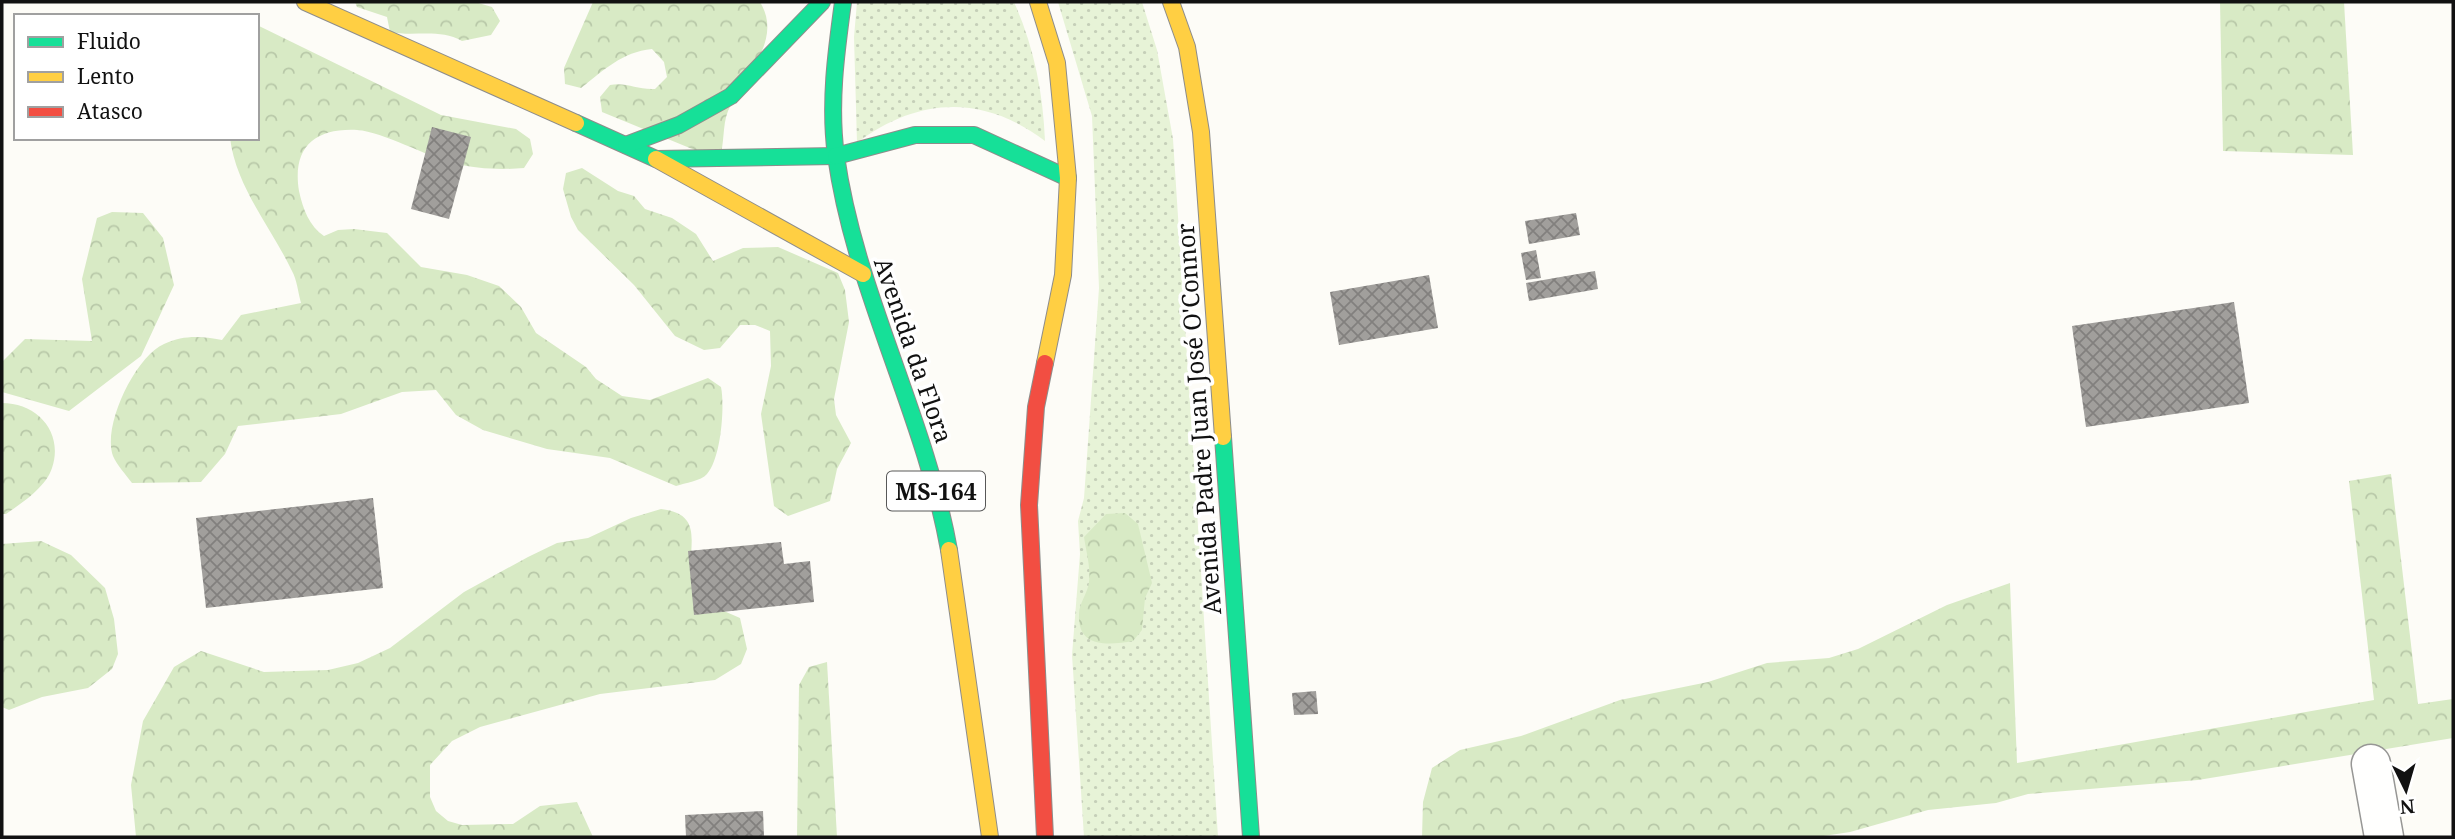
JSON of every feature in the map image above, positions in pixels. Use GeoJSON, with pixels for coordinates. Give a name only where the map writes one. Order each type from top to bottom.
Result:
{"type":"FeatureCollection","features":[{"type":"Feature","properties":{"kind":"main road"},"geometry":{"type":"LineString","coordinates":[[305,2],[656,159],[863,274]]}},
{"type":"Feature","properties":{"kind":"main road"},"geometry":{"type":"LineString","coordinates":[[626,145],[679,125],[731,96],[822,2]]}},
{"type":"Feature","properties":{"kind":"main road","name":"Avenida da Flora"},"geometry":{"type":"LineString","coordinates":[[843,2],[832,88],[836,156],[863,274],[913,409],[943,514],[961,616],[990,837]]}},
{"type":"Feature","properties":{"kind":"main road"},"geometry":{"type":"LineString","coordinates":[[1038,2],[1057,63],[1068,178],[1063,275],[1037,407],[1029,505],[1045,837]]}},
{"type":"Feature","properties":{"kind":"main road","name":"Avenida Padre Juan José O'Connor"},"geometry":{"type":"LineString","coordinates":[[1171,2],[1187,47],[1201,132],[1251,837]]}},
{"type":"Feature","properties":{"kind":"main road"},"geometry":{"type":"LineString","coordinates":[[656,159],[836,156],[915,135],[974,135],[1068,178]]}},
{"type":"Feature","properties":{"kind":"street"},"geometry":{"type":"LineString","coordinates":[[2371,764],[2384,837]]}},
{"type":"Feature","properties":{"kind":"green space"},"geometry":{"type":"Polygon","coordinates":[[[355,2],[475,2],[492,7],[500,21],[491,35],[462,41],[445,35],[390,32],[387,17],[357,7],[355,2]]]}},
{"type":"Feature","properties":{"kind":"green space"},"geometry":{"type":"Polygon","coordinates":[[[593,2],[760,2],[766,16],[764,45],[728,111],[719,160],[602,112],[600,97],[610,85],[655,89],[667,77],[664,62],[652,49],[622,58],[581,88],[565,84],[564,68],[593,2]]]}},
{"type":"Feature","properties":{"kind":"green space"},"geometry":{"type":"Polygon","coordinates":[[[857,2],[1014,2],[1036,70],[1045,141],[998,115],[951,107],[903,117],[857,143],[854,37],[857,2]]]}},
{"type":"Feature","properties":{"kind":"green space"},"geometry":{"type":"Polygon","coordinates":[[[1058,2],[1142,2],[1157,50],[1173,139],[1218,837],[1084,837],[1072,655],[1080,554],[1078,521],[1084,498],[1099,288],[1092,116],[1058,2]]]}},
{"type":"Feature","properties":{"kind":"green space"},"geometry":{"type":"Polygon","coordinates":[[[2220,2],[2344,2],[2353,155],[2223,151],[2220,2]]]}},
{"type":"Feature","properties":{"kind":"green space"},"geometry":{"type":"Polygon","coordinates":[[[259,26],[441,115],[516,129],[530,139],[533,154],[524,168],[471,167],[430,155],[392,139],[357,130],[342,130],[318,137],[303,152],[299,163],[299,191],[305,211],[324,236],[338,230],[354,229],[387,233],[421,267],[467,275],[499,286],[521,307],[536,333],[586,367],[596,379],[622,396],[650,400],[708,378],[721,387],[722,407],[719,445],[712,467],[697,480],[676,486],[610,458],[547,449],[483,430],[456,415],[436,390],[402,392],[341,414],[238,426],[225,454],[201,482],[132,483],[113,456],[112,428],[132,377],[153,351],[178,339],[192,337],[222,340],[241,315],[301,303],[294,275],[255,206],[234,156],[230,140],[259,140],[259,26]]]}},
{"type":"Feature","properties":{"kind":"green space"},"geometry":{"type":"Polygon","coordinates":[[[582,168],[618,191],[634,196],[645,209],[672,218],[696,234],[713,261],[743,248],[778,247],[838,273],[845,290],[849,322],[834,399],[836,415],[851,443],[837,469],[830,501],[788,516],[774,506],[761,414],[771,366],[770,331],[755,325],[740,325],[720,348],[704,350],[675,336],[634,285],[578,230],[571,217],[563,189],[566,173],[582,168]]]}},
{"type":"Feature","properties":{"kind":"green space"},"geometry":{"type":"Polygon","coordinates":[[[112,212],[143,213],[163,238],[174,285],[141,356],[69,411],[2,392],[3,361],[25,339],[92,341],[82,279],[97,218],[112,212]]]}},
{"type":"Feature","properties":{"kind":"green space"},"geometry":{"type":"Polygon","coordinates":[[[2,403],[26,408],[45,422],[51,432],[55,455],[45,482],[6,514],[2,514],[2,403]]]}},
{"type":"Feature","properties":{"kind":"green space"},"geometry":{"type":"Polygon","coordinates":[[[2391,474],[2418,704],[2453,699],[2453,738],[2198,780],[2028,794],[1996,803],[1928,810],[1850,832],[1817,837],[1422,837],[1423,802],[1432,768],[1460,750],[1521,736],[1620,700],[1708,682],[1767,663],[1829,658],[1858,649],[1947,605],[2010,583],[2017,763],[2374,700],[2349,481],[2391,474]]]}},
{"type":"Feature","properties":{"kind":"green space"},"geometry":{"type":"Polygon","coordinates":[[[661,509],[674,512],[688,523],[692,540],[691,571],[696,599],[740,618],[747,649],[741,664],[715,680],[600,694],[480,727],[452,741],[430,765],[430,797],[436,811],[448,821],[462,825],[513,824],[540,806],[577,802],[593,837],[136,837],[131,785],[143,721],[174,667],[201,651],[264,672],[328,670],[358,663],[390,648],[464,592],[528,557],[557,543],[588,538],[631,518],[661,509]]]}},
{"type":"Feature","properties":{"kind":"green space"},"geometry":{"type":"Polygon","coordinates":[[[1125,513],[1138,524],[1152,583],[1145,598],[1142,630],[1133,641],[1097,642],[1083,634],[1080,625],[1079,610],[1089,577],[1084,537],[1106,514],[1125,513]]]}},
{"type":"Feature","properties":{"kind":"green space"},"geometry":{"type":"Polygon","coordinates":[[[41,541],[71,555],[105,588],[114,619],[118,654],[112,669],[88,688],[42,697],[9,710],[2,707],[2,544],[41,541]]]}},
{"type":"Feature","properties":{"kind":"green space"},"geometry":{"type":"Polygon","coordinates":[[[827,662],[837,837],[797,837],[799,685],[809,667],[827,662]]]}},
{"type":"Feature","properties":{"kind":"building"},"geometry":{"type":"Polygon","coordinates":[[[432,127],[471,137],[449,219],[411,209],[432,127]]]}},
{"type":"Feature","properties":{"kind":"building"},"geometry":{"type":"Polygon","coordinates":[[[1576,213],[1580,235],[1529,244],[1525,221],[1576,213]]]}},
{"type":"Feature","properties":{"kind":"building"},"geometry":{"type":"Polygon","coordinates":[[[1536,250],[1541,278],[1526,280],[1521,253],[1536,250]]]}},
{"type":"Feature","properties":{"kind":"building"},"geometry":{"type":"Polygon","coordinates":[[[1595,271],[1598,289],[1529,301],[1526,283],[1595,271]]]}},
{"type":"Feature","properties":{"kind":"building"},"geometry":{"type":"Polygon","coordinates":[[[1429,275],[1438,328],[1339,345],[1330,292],[1429,275]]]}},
{"type":"Feature","properties":{"kind":"building"},"geometry":{"type":"Polygon","coordinates":[[[2234,302],[2249,403],[2086,427],[2072,326],[2234,302]]]}},
{"type":"Feature","properties":{"kind":"building"},"geometry":{"type":"Polygon","coordinates":[[[373,498],[383,588],[206,608],[196,518],[373,498]]]}},
{"type":"Feature","properties":{"kind":"building"},"geometry":{"type":"Polygon","coordinates":[[[781,542],[784,564],[810,561],[814,602],[694,615],[688,551],[781,542]]]}},
{"type":"Feature","properties":{"kind":"building"},"geometry":{"type":"Polygon","coordinates":[[[1316,691],[1318,714],[1294,715],[1292,693],[1316,691]]]}},
{"type":"Feature","properties":{"kind":"building"},"geometry":{"type":"Polygon","coordinates":[[[763,811],[764,837],[686,837],[685,815],[763,811]]]}},
{"type":"Feature","properties":{"kind":"traffic: fast"},"geometry":{"type":"LineString","coordinates":[[626,145],[679,125],[731,96],[822,2]]}},
{"type":"Feature","properties":{"kind":"traffic: fast"},"geometry":{"type":"LineString","coordinates":[[843,2],[833,117],[836,156],[845,206],[858,256],[924,451],[949,550]]}},
{"type":"Feature","properties":{"kind":"traffic: fast"},"geometry":{"type":"LineString","coordinates":[[576,123],[656,159],[836,156]]}},
{"type":"Feature","properties":{"kind":"traffic: fast"},"geometry":{"type":"LineString","coordinates":[[836,156],[915,135],[974,135],[1068,178]]}},
{"type":"Feature","properties":{"kind":"traffic: fast"},"geometry":{"type":"LineString","coordinates":[[1223,437],[1251,837]]}},
{"type":"Feature","properties":{"kind":"traffic: slow"},"geometry":{"type":"LineString","coordinates":[[305,2],[576,123]]}},
{"type":"Feature","properties":{"kind":"traffic: slow"},"geometry":{"type":"LineString","coordinates":[[1038,2],[1057,63],[1068,178],[1063,275],[1045,363]]}},
{"type":"Feature","properties":{"kind":"traffic: slow"},"geometry":{"type":"LineString","coordinates":[[1171,2],[1187,47],[1201,132],[1223,437]]}},
{"type":"Feature","properties":{"kind":"traffic: slow"},"geometry":{"type":"LineString","coordinates":[[656,159],[863,274]]}},
{"type":"Feature","properties":{"kind":"traffic: slow"},"geometry":{"type":"LineString","coordinates":[[949,550],[990,837]]}},
{"type":"Feature","properties":{"kind":"traffic: jam"},"geometry":{"type":"LineString","coordinates":[[1045,363],[1036,407],[1029,505],[1045,837]]}}]}
